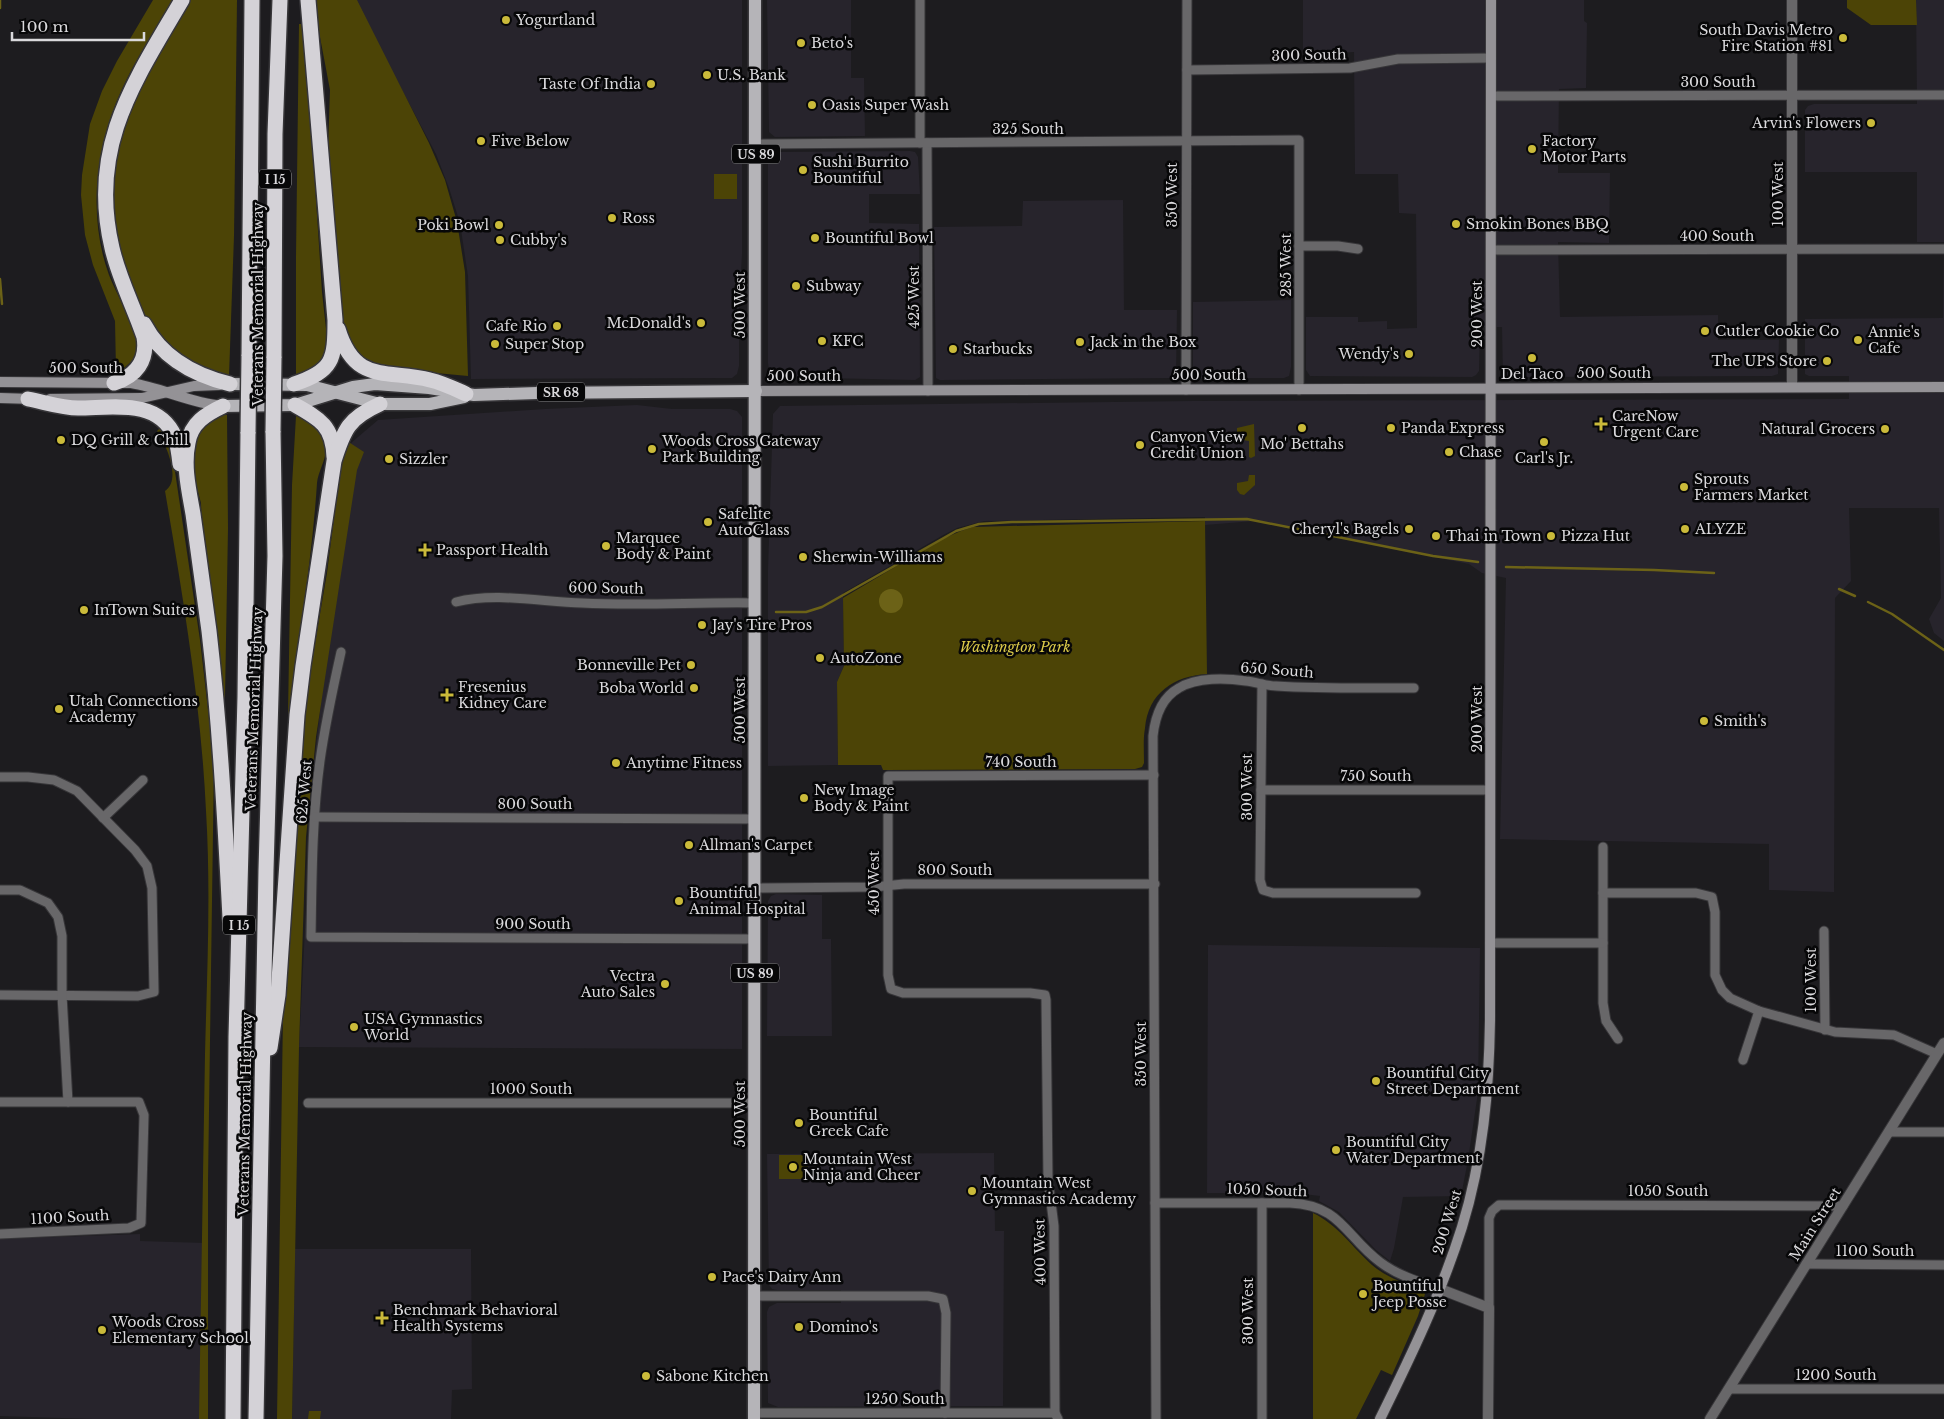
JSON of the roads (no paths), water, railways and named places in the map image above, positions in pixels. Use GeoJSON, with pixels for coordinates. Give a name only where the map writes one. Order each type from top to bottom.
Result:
{"type":"FeatureCollection","features":[{"type":"Feature","properties":{"kind":"highway"},"geometry":{"type":"LineString","coordinates":[[114,383],[136,371],[142,363],[144,337],[116,262],[109,232],[106,198],[109,158],[118,119],[132,87],[182,0]]}},
{"type":"Feature","properties":{"kind":"highway","name":"Veterans Memorial Highway"},"geometry":{"type":"LineString","coordinates":[[233,1419],[236,1037],[245,697],[252,0]]}},
{"type":"Feature","properties":{"kind":"highway","name":"Veterans Memorial Highway"},"geometry":{"type":"LineString","coordinates":[[256,1419],[261,1109],[275,556],[273,431],[275,134],[280,0]]}},
{"type":"Feature","properties":{"kind":"highway"},"geometry":{"type":"LineString","coordinates":[[294,384],[320,373],[328,364],[333,353],[335,320],[308,0]]}},
{"type":"Feature","properties":{"kind":"highway"},"geometry":{"type":"LineString","coordinates":[[128,294],[151,336],[168,356],[196,373],[230,384]]}},
{"type":"Feature","properties":{"kind":"highway"},"geometry":{"type":"LineString","coordinates":[[335,320],[345,347],[355,359],[368,369],[380,373],[430,380],[470,394]]}},
{"type":"Feature","properties":{"kind":"highway"},"geometry":{"type":"LineString","coordinates":[[28,399],[75,408],[141,408],[159,417],[167,425],[174,437],[192,512]]}},
{"type":"Feature","properties":{"kind":"highway"},"geometry":{"type":"LineString","coordinates":[[261,1109],[278,995],[302,666],[334,461],[342,438],[353,419],[380,404]]}},
{"type":"Feature","properties":{"kind":"highway"},"geometry":{"type":"LineString","coordinates":[[295,405],[317,418],[328,429],[333,441],[334,461]]}},
{"type":"Feature","properties":{"kind":"highway"},"geometry":{"type":"LineString","coordinates":[[223,406],[203,417],[191,430],[186,459],[209,631],[221,753],[236,1037]]}},
{"type":"Feature","properties":{"kind":"main road","name":"500 West"},"geometry":{"type":"LineString","coordinates":[[754,1416],[755,0]]}},
{"type":"Feature","properties":{"kind":"main road","name":"200 West"},"geometry":{"type":"LineString","coordinates":[[1380,1419],[1424,1328],[1440,1289],[1462,1225],[1478,1160],[1483,1129],[1489,1050],[1490,943],[1491,0]]}},
{"type":"Feature","properties":{"kind":"main road","name":"500 South"},"geometry":{"type":"LineString","coordinates":[[0,382],[139,384],[199,402],[223,406],[295,405],[360,386],[382,384],[470,394],[537,392],[1944,387]]}},
{"type":"Feature","properties":{"kind":"main road","name":"500 South"},"geometry":{"type":"LineString","coordinates":[[0,398],[142,398],[194,386],[230,384],[294,384],[315,387],[380,404],[430,404],[470,394]]}},
{"type":"Feature","properties":{"kind":"street","name":"425 West"},"geometry":{"type":"LineString","coordinates":[[920,0],[928,391]]}},
{"type":"Feature","properties":{"kind":"street","name":"350 West"},"geometry":{"type":"LineString","coordinates":[[1186,390],[1187,0]]}},
{"type":"Feature","properties":{"kind":"street","name":"100 West"},"geometry":{"type":"LineString","coordinates":[[1792,0],[1792,387]]}},
{"type":"Feature","properties":{"kind":"street","name":"300 South"},"geometry":{"type":"LineString","coordinates":[[1187,70],[1338,69],[1362,67],[1398,59],[1491,58]]}},
{"type":"Feature","properties":{"kind":"street","name":"300 South"},"geometry":{"type":"LineString","coordinates":[[1491,96],[1944,95]]}},
{"type":"Feature","properties":{"kind":"street","name":"325 South"},"geometry":{"type":"LineString","coordinates":[[756,144],[1299,140]]}},
{"type":"Feature","properties":{"kind":"street","name":"285 West"},"geometry":{"type":"LineString","coordinates":[[1299,140],[1300,390]]}},
{"type":"Feature","properties":{"kind":"street"},"geometry":{"type":"LineString","coordinates":[[1299,246],[1338,246],[1358,250]]}},
{"type":"Feature","properties":{"kind":"street","name":"400 South"},"geometry":{"type":"LineString","coordinates":[[1491,250],[1944,250]]}},
{"type":"Feature","properties":{"kind":"street","name":"600 South"},"geometry":{"type":"LineString","coordinates":[[456,602],[468,599],[536,598],[582,604],[755,603]]}},
{"type":"Feature","properties":{"kind":"street","name":"625 West"},"geometry":{"type":"LineString","coordinates":[[311,937],[315,817],[323,744],[340,652]]}},
{"type":"Feature","properties":{"kind":"street","name":"650 South"},"geometry":{"type":"LineString","coordinates":[[1171,693],[1186,684],[1200,681],[1245,681],[1275,686],[1414,688]]}},
{"type":"Feature","properties":{"kind":"street","name":"300 West"},"geometry":{"type":"LineString","coordinates":[[1262,684],[1260,880],[1263,890],[1273,892],[1416,893]]}},
{"type":"Feature","properties":{"kind":"street","name":"350 West"},"geometry":{"type":"LineString","coordinates":[[1156,1419],[1154,726],[1160,708],[1171,693]]}},
{"type":"Feature","properties":{"kind":"street","name":"740 South"},"geometry":{"type":"LineString","coordinates":[[888,776],[1154,775]]}},
{"type":"Feature","properties":{"kind":"street","name":"450 West"},"geometry":{"type":"LineString","coordinates":[[888,776],[888,975],[891,989],[902,993],[1030,993],[1044,995]]}},
{"type":"Feature","properties":{"kind":"street"},"geometry":{"type":"LineString","coordinates":[[0,777],[28,777],[54,780],[77,792],[135,850],[147,866],[152,888],[154,992],[138,996],[0,995]]}},
{"type":"Feature","properties":{"kind":"street"},"geometry":{"type":"LineString","coordinates":[[103,818],[143,780]]}},
{"type":"Feature","properties":{"kind":"street","name":"750 South"},"geometry":{"type":"LineString","coordinates":[[1261,790],[1490,790]]}},
{"type":"Feature","properties":{"kind":"street","name":"800 South"},"geometry":{"type":"LineString","coordinates":[[315,817],[755,819]]}},
{"type":"Feature","properties":{"kind":"street"},"geometry":{"type":"LineString","coordinates":[[1603,847],[1604,1012],[1611,1031],[1618,1039]]}},
{"type":"Feature","properties":{"kind":"street","name":"800 South"},"geometry":{"type":"LineString","coordinates":[[755,888],[874,887],[904,884],[1155,884]]}},
{"type":"Feature","properties":{"kind":"street"},"geometry":{"type":"LineString","coordinates":[[0,890],[20,890],[48,903],[58,917],[62,936],[62,995],[68,1102],[0,1102]]}},
{"type":"Feature","properties":{"kind":"street"},"geometry":{"type":"LineString","coordinates":[[1603,893],[1696,893],[1712,896],[1715,912],[1714,969],[1719,986],[1726,995],[1739,1004],[1825,1030],[1848,1034],[1894,1035],[1937,1054]]}},
{"type":"Feature","properties":{"kind":"street","name":"100 West"},"geometry":{"type":"LineString","coordinates":[[1824,931],[1825,1030]]}},
{"type":"Feature","properties":{"kind":"street","name":"900 South"},"geometry":{"type":"LineString","coordinates":[[311,937],[755,939]]}},
{"type":"Feature","properties":{"kind":"street"},"geometry":{"type":"LineString","coordinates":[[1490,943],[1603,943]]}},
{"type":"Feature","properties":{"kind":"street","name":"400 West"},"geometry":{"type":"LineString","coordinates":[[1044,995],[1048,1009],[1048,1179],[1054,1226],[1057,1416]]}},
{"type":"Feature","properties":{"kind":"street"},"geometry":{"type":"LineString","coordinates":[[1743,1060],[1759,1011]]}},
{"type":"Feature","properties":{"kind":"street","name":"Main Street"},"geometry":{"type":"LineString","coordinates":[[1710,1419],[1944,1043]]}},
{"type":"Feature","properties":{"kind":"street","name":"1100 South"},"geometry":{"type":"LineString","coordinates":[[0,1234],[129,1228],[141,1223],[144,1115],[139,1102],[68,1102]]}},
{"type":"Feature","properties":{"kind":"street","name":"1000 South"},"geometry":{"type":"LineString","coordinates":[[308,1103],[755,1103]]}},
{"type":"Feature","properties":{"kind":"street"},"geometry":{"type":"LineString","coordinates":[[1889,1132],[1944,1132]]}},
{"type":"Feature","properties":{"kind":"street","name":"1050 South"},"geometry":{"type":"LineString","coordinates":[[1155,1202],[1300,1203],[1319,1208],[1336,1217],[1368,1252],[1382,1264],[1400,1274],[1440,1289]]}},
{"type":"Feature","properties":{"kind":"street","name":"300 West"},"geometry":{"type":"LineString","coordinates":[[1262,1202],[1262,1419]]}},
{"type":"Feature","properties":{"kind":"street","name":"1050 South"},"geometry":{"type":"LineString","coordinates":[[1489,1308],[1489,1222],[1494,1208],[1499,1205],[1843,1206]]}},
{"type":"Feature","properties":{"kind":"street","name":"1100 South"},"geometry":{"type":"LineString","coordinates":[[1806,1264],[1944,1265]]}},
{"type":"Feature","properties":{"kind":"street"},"geometry":{"type":"LineString","coordinates":[[1440,1289],[1489,1308],[1488,1419]]}},
{"type":"Feature","properties":{"kind":"street"},"geometry":{"type":"LineString","coordinates":[[754,1296],[928,1296],[943,1300],[946,1313],[946,1413]]}},
{"type":"Feature","properties":{"kind":"street","name":"1200 South"},"geometry":{"type":"LineString","coordinates":[[1729,1389],[1944,1389]]}},
{"type":"Feature","properties":{"kind":"street","name":"1250 South"},"geometry":{"type":"LineString","coordinates":[[754,1416],[946,1413],[984,1416],[1057,1416]]}},
{"type":"Feature","properties":{"kind":"waterway"},"geometry":{"type":"LineString","coordinates":[[0,0],[0,8]]}},
{"type":"Feature","properties":{"kind":"waterway"},"geometry":{"type":"LineString","coordinates":[[0,279],[2,304]]}},
{"type":"Feature","properties":{"kind":"waterway"},"geometry":{"type":"LineString","coordinates":[[776,612],[806,612],[822,607],[956,531],[979,524],[1247,519],[1433,556],[1478,562]]}},
{"type":"Feature","properties":{"kind":"waterway"},"geometry":{"type":"LineString","coordinates":[[1506,567],[1714,573]]}},
{"type":"Feature","properties":{"kind":"waterway"},"geometry":{"type":"LineString","coordinates":[[1839,589],[1855,596]]}},
{"type":"Feature","properties":{"kind":"waterway"},"geometry":{"type":"LineString","coordinates":[[1868,602],[1892,614],[1944,650]]}},
{"type":"Feature","properties":{"kind":"place","name":"Yogurtland"},"geometry":{"type":"Point","coordinates":[506,20]}},
{"type":"Feature","properties":{"kind":"place","name":"South Davis Metro Fire Station #81"},"geometry":{"type":"Point","coordinates":[1843,38]}},
{"type":"Feature","properties":{"kind":"place","name":"Beto's"},"geometry":{"type":"Point","coordinates":[801,43]}},
{"type":"Feature","properties":{"kind":"place","name":"U.S. Bank"},"geometry":{"type":"Point","coordinates":[707,75]}},
{"type":"Feature","properties":{"kind":"place","name":"Taste Of India"},"geometry":{"type":"Point","coordinates":[651,84]}},
{"type":"Feature","properties":{"kind":"place","name":"Oasis Super Wash"},"geometry":{"type":"Point","coordinates":[812,105]}},
{"type":"Feature","properties":{"kind":"place","name":"Arvin's Flowers"},"geometry":{"type":"Point","coordinates":[1871,123]}},
{"type":"Feature","properties":{"kind":"place","name":"Five Below"},"geometry":{"type":"Point","coordinates":[481,141]}},
{"type":"Feature","properties":{"kind":"place","name":"Factory Motor Parts"},"geometry":{"type":"Point","coordinates":[1532,149]}},
{"type":"Feature","properties":{"kind":"place","name":"Sushi Burrito Bountiful"},"geometry":{"type":"Point","coordinates":[803,170]}},
{"type":"Feature","properties":{"kind":"place","name":"Ross"},"geometry":{"type":"Point","coordinates":[612,218]}},
{"type":"Feature","properties":{"kind":"place","name":"Smokin Bones BBQ"},"geometry":{"type":"Point","coordinates":[1456,224]}},
{"type":"Feature","properties":{"kind":"place","name":"Poki Bowl"},"geometry":{"type":"Point","coordinates":[499,225]}},
{"type":"Feature","properties":{"kind":"place","name":"Bountiful Bowl"},"geometry":{"type":"Point","coordinates":[815,238]}},
{"type":"Feature","properties":{"kind":"place","name":"Cubby's"},"geometry":{"type":"Point","coordinates":[500,240]}},
{"type":"Feature","properties":{"kind":"place","name":"Subway"},"geometry":{"type":"Point","coordinates":[796,286]}},
{"type":"Feature","properties":{"kind":"place","name":"McDonald's"},"geometry":{"type":"Point","coordinates":[701,323]}},
{"type":"Feature","properties":{"kind":"place","name":"Cafe Rio"},"geometry":{"type":"Point","coordinates":[557,326]}},
{"type":"Feature","properties":{"kind":"place","name":"Cutler Cookie Co"},"geometry":{"type":"Point","coordinates":[1705,331]}},
{"type":"Feature","properties":{"kind":"place","name":"Annie's Cafe"},"geometry":{"type":"Point","coordinates":[1858,340]}},
{"type":"Feature","properties":{"kind":"place","name":"KFC"},"geometry":{"type":"Point","coordinates":[822,341]}},
{"type":"Feature","properties":{"kind":"place","name":"Jack in the Box"},"geometry":{"type":"Point","coordinates":[1080,342]}},
{"type":"Feature","properties":{"kind":"place","name":"Super Stop"},"geometry":{"type":"Point","coordinates":[495,344]}},
{"type":"Feature","properties":{"kind":"place","name":"Starbucks"},"geometry":{"type":"Point","coordinates":[953,349]}},
{"type":"Feature","properties":{"kind":"place","name":"Wendy's"},"geometry":{"type":"Point","coordinates":[1409,354]}},
{"type":"Feature","properties":{"kind":"place","name":"Del Taco"},"geometry":{"type":"Point","coordinates":[1532,358]}},
{"type":"Feature","properties":{"kind":"place","name":"The UPS Store"},"geometry":{"type":"Point","coordinates":[1827,361]}},
{"type":"Feature","properties":{"kind":"place","name":"CareNow Urgent Care"},"geometry":{"type":"Point","coordinates":[1601,424]}},
{"type":"Feature","properties":{"kind":"place","name":"Mo' Bettahs"},"geometry":{"type":"Point","coordinates":[1302,428]}},
{"type":"Feature","properties":{"kind":"place","name":"Panda Express"},"geometry":{"type":"Point","coordinates":[1391,428]}},
{"type":"Feature","properties":{"kind":"place","name":"Natural Grocers"},"geometry":{"type":"Point","coordinates":[1885,429]}},
{"type":"Feature","properties":{"kind":"place","name":"DQ Grill & Chill"},"geometry":{"type":"Point","coordinates":[61,440]}},
{"type":"Feature","properties":{"kind":"place","name":"Carl's Jr."},"geometry":{"type":"Point","coordinates":[1544,442]}},
{"type":"Feature","properties":{"kind":"place","name":"Canyon View Credit Union"},"geometry":{"type":"Point","coordinates":[1140,445]}},
{"type":"Feature","properties":{"kind":"place","name":"Woods Cross Gateway Park Building"},"geometry":{"type":"Point","coordinates":[652,449]}},
{"type":"Feature","properties":{"kind":"place","name":"Chase"},"geometry":{"type":"Point","coordinates":[1449,452]}},
{"type":"Feature","properties":{"kind":"place","name":"Sizzler"},"geometry":{"type":"Point","coordinates":[389,459]}},
{"type":"Feature","properties":{"kind":"place","name":"Sprouts Farmers Market"},"geometry":{"type":"Point","coordinates":[1684,487]}},
{"type":"Feature","properties":{"kind":"place","name":"Safelite AutoGlass"},"geometry":{"type":"Point","coordinates":[708,522]}},
{"type":"Feature","properties":{"kind":"place","name":"Cheryl's Bagels"},"geometry":{"type":"Point","coordinates":[1409,529]}},
{"type":"Feature","properties":{"kind":"place","name":"ALYZE"},"geometry":{"type":"Point","coordinates":[1685,529]}},
{"type":"Feature","properties":{"kind":"place","name":"Thai in Town"},"geometry":{"type":"Point","coordinates":[1436,536]}},
{"type":"Feature","properties":{"kind":"place","name":"Pizza Hut"},"geometry":{"type":"Point","coordinates":[1551,536]}},
{"type":"Feature","properties":{"kind":"place","name":"Marquee Body & Paint"},"geometry":{"type":"Point","coordinates":[606,546]}},
{"type":"Feature","properties":{"kind":"place","name":"Passport Health"},"geometry":{"type":"Point","coordinates":[425,550]}},
{"type":"Feature","properties":{"kind":"place","name":"Sherwin-Williams"},"geometry":{"type":"Point","coordinates":[803,557]}},
{"type":"Feature","properties":{"kind":"place","name":"InTown Suites"},"geometry":{"type":"Point","coordinates":[84,610]}},
{"type":"Feature","properties":{"kind":"place","name":"Jay's Tire Pros"},"geometry":{"type":"Point","coordinates":[702,625]}},
{"type":"Feature","properties":{"kind":"place","name":"AutoZone"},"geometry":{"type":"Point","coordinates":[820,658]}},
{"type":"Feature","properties":{"kind":"place","name":"Bonneville Pet"},"geometry":{"type":"Point","coordinates":[691,665]}},
{"type":"Feature","properties":{"kind":"place","name":"Boba World"},"geometry":{"type":"Point","coordinates":[694,688]}},
{"type":"Feature","properties":{"kind":"place","name":"Fresenius Kidney Care"},"geometry":{"type":"Point","coordinates":[447,695]}},
{"type":"Feature","properties":{"kind":"place","name":"Utah Connections Academy"},"geometry":{"type":"Point","coordinates":[59,709]}},
{"type":"Feature","properties":{"kind":"place","name":"Smith's"},"geometry":{"type":"Point","coordinates":[1704,721]}},
{"type":"Feature","properties":{"kind":"place","name":"Anytime Fitness"},"geometry":{"type":"Point","coordinates":[616,763]}},
{"type":"Feature","properties":{"kind":"place","name":"New Image Body & Paint"},"geometry":{"type":"Point","coordinates":[804,798]}},
{"type":"Feature","properties":{"kind":"place","name":"Allman's Carpet"},"geometry":{"type":"Point","coordinates":[689,845]}},
{"type":"Feature","properties":{"kind":"place","name":"Bountiful Animal Hospital"},"geometry":{"type":"Point","coordinates":[679,901]}},
{"type":"Feature","properties":{"kind":"place","name":"Vectra Auto Sales"},"geometry":{"type":"Point","coordinates":[665,984]}},
{"type":"Feature","properties":{"kind":"place","name":"USA Gymnastics World"},"geometry":{"type":"Point","coordinates":[354,1027]}},
{"type":"Feature","properties":{"kind":"place","name":"Bountiful City Street Department"},"geometry":{"type":"Point","coordinates":[1376,1081]}},
{"type":"Feature","properties":{"kind":"place","name":"Bountiful Greek Cafe"},"geometry":{"type":"Point","coordinates":[799,1123]}},
{"type":"Feature","properties":{"kind":"place","name":"Bountiful City Water Department"},"geometry":{"type":"Point","coordinates":[1336,1150]}},
{"type":"Feature","properties":{"kind":"place","name":"Mountain West Ninja and Cheer"},"geometry":{"type":"Point","coordinates":[793,1167]}},
{"type":"Feature","properties":{"kind":"place","name":"Mountain West Gymnastics Academy"},"geometry":{"type":"Point","coordinates":[972,1191]}},
{"type":"Feature","properties":{"kind":"place","name":"Pace's Dairy Ann"},"geometry":{"type":"Point","coordinates":[712,1277]}},
{"type":"Feature","properties":{"kind":"place","name":"Bountiful Jeep Posse"},"geometry":{"type":"Point","coordinates":[1363,1294]}},
{"type":"Feature","properties":{"kind":"place","name":"Benchmark Behavioral Health Systems"},"geometry":{"type":"Point","coordinates":[382,1318]}},
{"type":"Feature","properties":{"kind":"place","name":"Domino's"},"geometry":{"type":"Point","coordinates":[799,1327]}},
{"type":"Feature","properties":{"kind":"place","name":"Woods Cross Elementary School"},"geometry":{"type":"Point","coordinates":[102,1330]}},
{"type":"Feature","properties":{"kind":"place","name":"Sabone Kitchen"},"geometry":{"type":"Point","coordinates":[646,1376]}},
{"type":"Feature","properties":{"kind":"park label","name":"Washington Park"},"geometry":{"type":"Point","coordinates":[1015,647]}}]}
